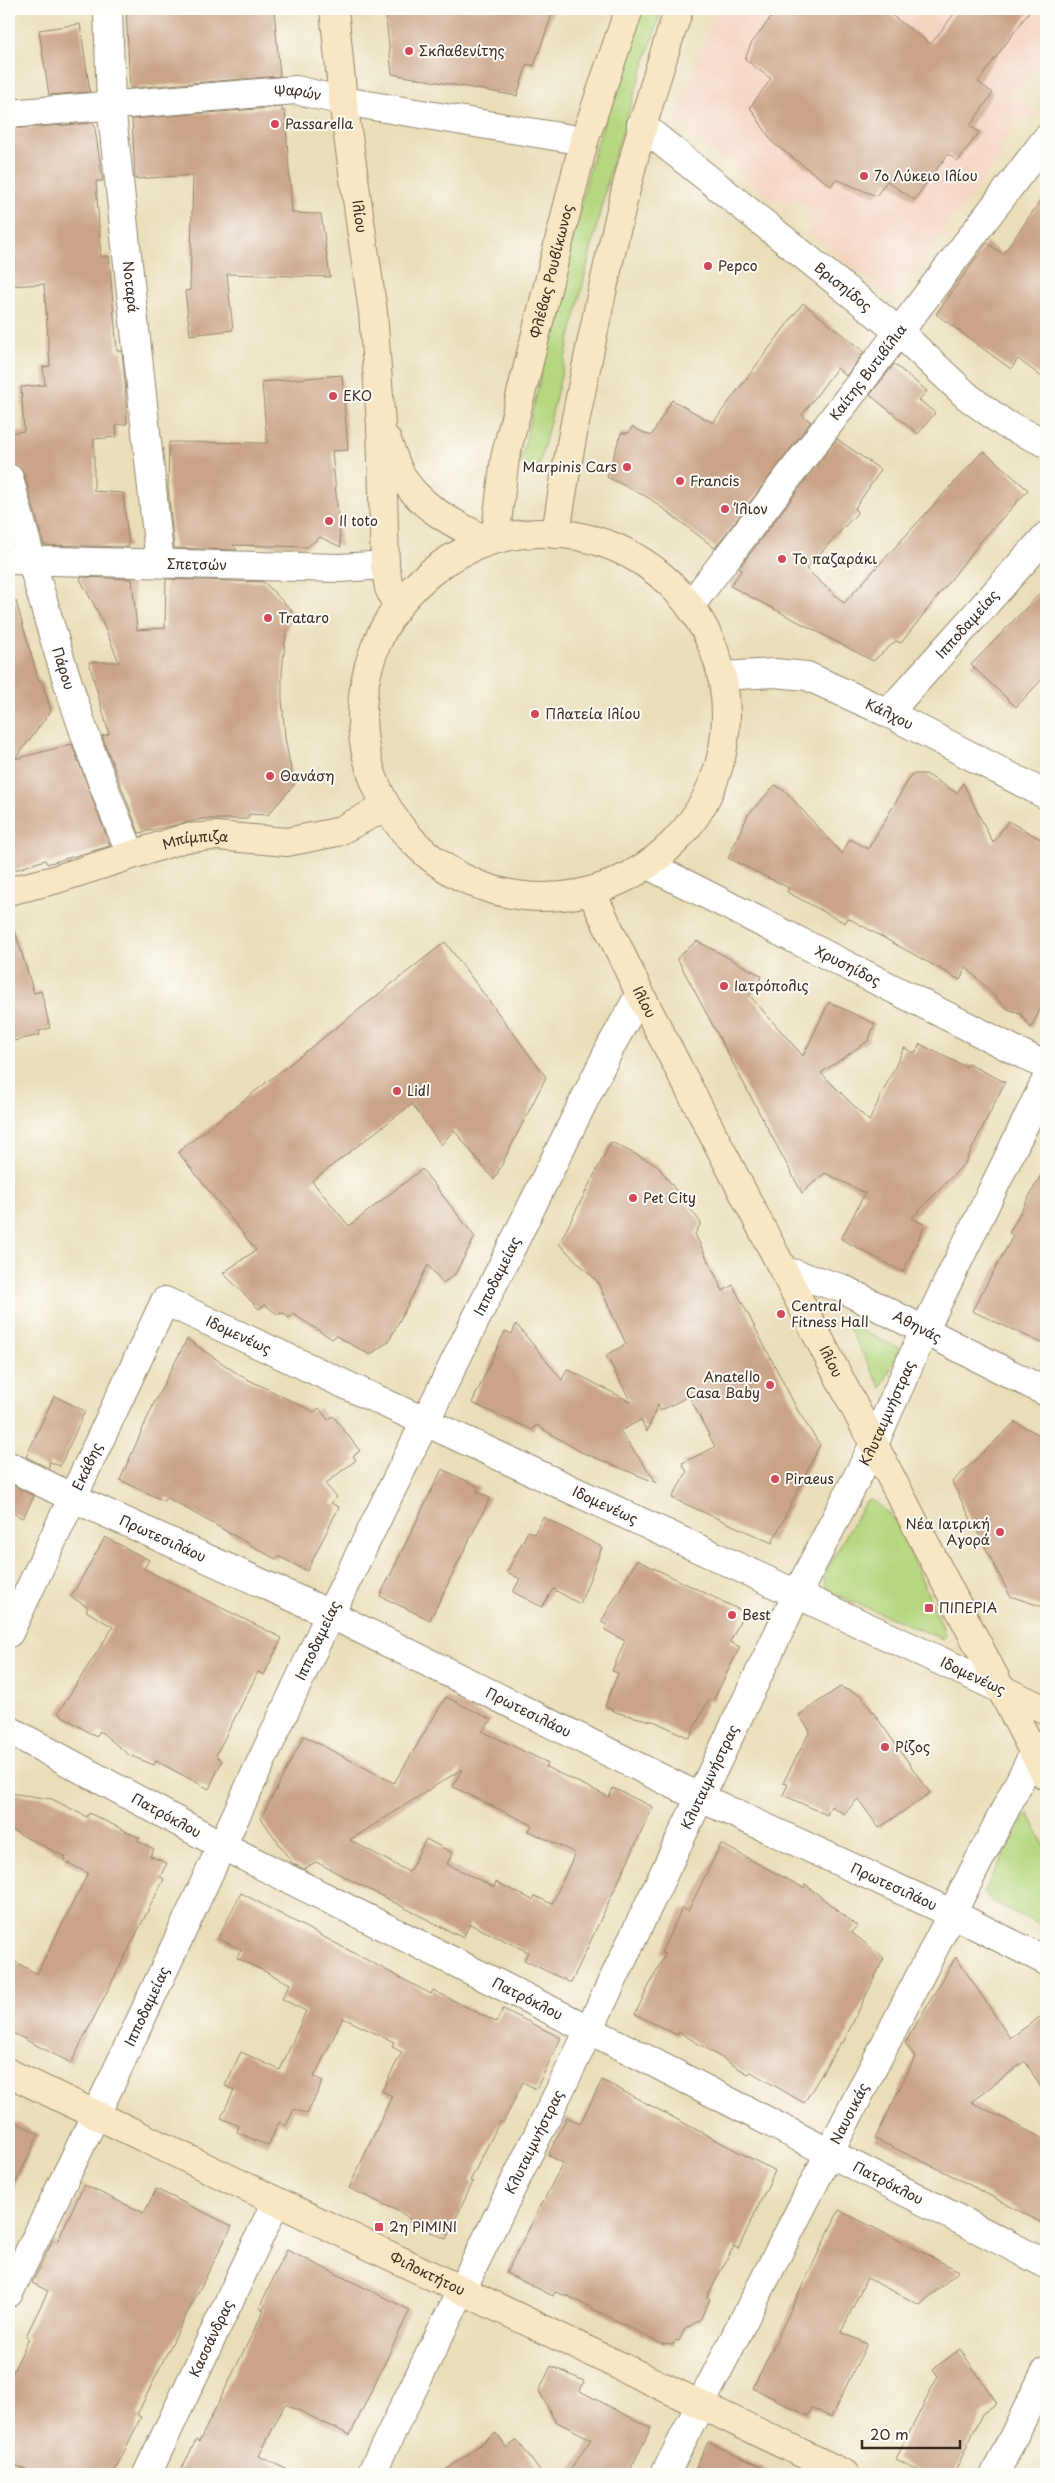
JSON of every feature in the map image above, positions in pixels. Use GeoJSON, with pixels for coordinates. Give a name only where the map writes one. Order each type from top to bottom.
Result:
{"type":"FeatureCollection","features":[{"type":"Feature","properties":{"kind":"main road","name":"Ιλίου"},"geometry":{"type":"LineString","coordinates":[[334,9],[343,101],[373,312],[381,425],[385,566],[389,588],[398,606]]}},
{"type":"Feature","properties":{"kind":"main road","name":"Φλέβας Ρουβίκωνος"},"geometry":{"type":"LineString","coordinates":[[491,540],[505,458],[584,141],[629,9]]}},
{"type":"Feature","properties":{"kind":"main road"},"geometry":{"type":"LineString","coordinates":[[556,534],[568,449],[624,190],[654,80],[679,9]]}},
{"type":"Feature","properties":{"kind":"main road","name":"Ιλίου"},"geometry":{"type":"LineString","coordinates":[[381,425],[400,473],[415,493],[440,516],[491,540]]}},
{"type":"Feature","properties":{"kind":"main road"},"geometry":{"type":"LineString","coordinates":[[534,533],[556,534],[581,537],[631,555],[653,569],[673,586],[690,606],[708,639],[722,676],[726,724],[720,766],[704,804],[680,838],[648,865],[629,877],[592,893],[539,898],[504,893],[470,881],[438,863],[411,840],[382,809],[364,743],[362,707],[367,672],[379,638],[398,606],[417,584],[440,565],[491,540],[534,533]]}},
{"type":"Feature","properties":{"kind":"main road","name":"Μπίμπιζα"},"geometry":{"type":"LineString","coordinates":[[9,891],[54,880],[185,838],[217,836],[287,842],[337,832],[382,809]]}},
{"type":"Feature","properties":{"kind":"main road","name":"Ιλίου"},"geometry":{"type":"LineString","coordinates":[[592,893],[640,994],[785,1271],[873,1446],[1040,1764]]}},
{"type":"Feature","properties":{"kind":"main road","name":"Ιδομενέως"},"geometry":{"type":"LineString","coordinates":[[1001,1690],[1046,1708]]}},
{"type":"Feature","properties":{"kind":"main road","name":"Φιλοκτήτου"},"geometry":{"type":"LineString","coordinates":[[9,2073],[845,2474]]}},
{"type":"Feature","properties":{"kind":"street","name":"Νοταρά"},"geometry":{"type":"LineString","coordinates":[[108,9],[111,104],[160,563]]}},
{"type":"Feature","properties":{"kind":"street","name":"Ψαρών"},"geometry":{"type":"LineString","coordinates":[[9,114],[296,90],[343,101],[584,141]]}},
{"type":"Feature","properties":{"kind":"street","name":"Βρισηίδος"},"geometry":{"type":"LineString","coordinates":[[641,124],[898,331],[968,397],[1005,424],[1046,443]]}},
{"type":"Feature","properties":{"kind":"street","name":"Καίτης Βυτιβίλια"},"geometry":{"type":"LineString","coordinates":[[690,606],[1046,139]]}},
{"type":"Feature","properties":{"kind":"street","name":"Πάρου"},"geometry":{"type":"LineString","coordinates":[[9,478],[20,560],[102,788],[131,854]]}},
{"type":"Feature","properties":{"kind":"street","name":"Ιπποδαμείας"},"geometry":{"type":"LineString","coordinates":[[888,714],[1046,536]]}},
{"type":"Feature","properties":{"kind":"street","name":"Σπετσών"},"geometry":{"type":"LineString","coordinates":[[20,560],[340,568],[385,566]]}},
{"type":"Feature","properties":{"kind":"street","name":"Κάλχου"},"geometry":{"type":"LineString","coordinates":[[722,676],[774,673],[807,676],[888,714],[1046,795]]}},
{"type":"Feature","properties":{"kind":"street","name":"Χρυσηίδος"},"geometry":{"type":"LineString","coordinates":[[648,865],[1046,1066]]}},
{"type":"Feature","properties":{"kind":"street","name":"Ιπποδαμείας"},"geometry":{"type":"LineString","coordinates":[[9,2293],[330,1614],[425,1420],[640,994]]}},
{"type":"Feature","properties":{"kind":"street","name":"Κλυταιμνήστρας"},"geometry":{"type":"LineString","coordinates":[[371,2474],[797,1594],[873,1446],[924,1331],[1046,1080]]}},
{"type":"Feature","properties":{"kind":"street","name":"Αθηνάς"},"geometry":{"type":"LineString","coordinates":[[785,1271],[841,1288],[1046,1392]]}},
{"type":"Feature","properties":{"kind":"street","name":"Ιδομενέως"},"geometry":{"type":"LineString","coordinates":[[165,1301],[425,1420],[1001,1690]]}},
{"type":"Feature","properties":{"kind":"street","name":"Εκάβης"},"geometry":{"type":"LineString","coordinates":[[9,1633],[165,1301]]}},
{"type":"Feature","properties":{"kind":"street","name":"Πρωτεσιλάου"},"geometry":{"type":"LineString","coordinates":[[9,1466],[73,1498],[330,1614],[699,1797],[951,1913],[1046,1961]]}},
{"type":"Feature","properties":{"kind":"street","name":"Πατρόκλου"},"geometry":{"type":"LineString","coordinates":[[9,1730],[221,1846],[588,2029],[1046,2264]]}},
{"type":"Feature","properties":{"kind":"street","name":"Ναυσικάς"},"geometry":{"type":"LineString","coordinates":[[665,2474],[951,1913],[1040,1764]]}},
{"type":"Feature","properties":{"kind":"street","name":"Κασσάνδρας"},"geometry":{"type":"LineString","coordinates":[[147,2474],[276,2202]]}},
{"type":"Feature","properties":{"kind":"street"},"geometry":{"type":"LineString","coordinates":[[994,2474],[1046,2371]]}},
{"type":"Feature","properties":{"kind":"shaded area","name":"7ο Λύκειο Ιλίου"},"geometry":{"type":"Polygon","coordinates":[[[717,9],[1046,9],[1046,55],[1015,96],[1036,112],[1032,117],[1022,116],[999,147],[1003,154],[892,299],[809,233],[807,208],[795,199],[789,206],[782,200],[773,201],[675,120],[717,9]]]}},
{"type":"Feature","properties":{"kind":"green space"},"geometry":{"type":"Polygon","coordinates":[[[641,9],[662,9],[611,167],[539,467],[520,464],[591,162],[641,9]]]}},
{"type":"Feature","properties":{"kind":"green space"},"geometry":{"type":"Polygon","coordinates":[[[847,1324],[900,1349],[881,1388],[847,1324]]]}},
{"type":"Feature","properties":{"kind":"green space"},"geometry":{"type":"Polygon","coordinates":[[[870,1500],[876,1502],[895,1520],[943,1628],[945,1635],[942,1639],[832,1593],[826,1587],[823,1576],[865,1502],[870,1500]]]}},
{"type":"Feature","properties":{"kind":"green space"},"geometry":{"type":"Polygon","coordinates":[[[1028,1813],[1046,1849],[1046,1928],[992,1901],[983,1892],[1028,1813]]]}},
{"type":"Feature","properties":{"kind":"building"},"geometry":{"type":"Polygon","coordinates":[[[126,9],[274,9],[280,76],[130,88],[126,9]]]}},
{"type":"Feature","properties":{"kind":"building"},"geometry":{"type":"Polygon","coordinates":[[[385,9],[554,9],[534,66],[527,64],[517,96],[392,74],[385,9]]]}},
{"type":"Feature","properties":{"kind":"building"},"geometry":{"type":"Polygon","coordinates":[[[777,9],[883,9],[931,44],[958,9],[1031,9],[978,82],[993,93],[970,126],[979,132],[958,161],[948,154],[914,200],[887,181],[876,196],[836,179],[831,186],[773,143],[750,107],[771,79],[745,59],[751,44],[777,9]]]}},
{"type":"Feature","properties":{"kind":"building"},"geometry":{"type":"Polygon","coordinates":[[[80,24],[90,92],[49,95],[39,30],[80,24]]]}},
{"type":"Feature","properties":{"kind":"building"},"geometry":{"type":"Polygon","coordinates":[[[282,107],[282,111],[285,111],[292,213],[321,214],[330,277],[227,274],[233,330],[190,335],[185,291],[190,290],[193,175],[135,179],[132,119],[282,107]]]}},
{"type":"Feature","properties":{"kind":"building"},"geometry":{"type":"Polygon","coordinates":[[[94,123],[103,181],[96,181],[101,257],[109,256],[117,351],[122,351],[127,424],[116,425],[117,437],[94,439],[94,491],[123,493],[129,547],[44,545],[24,473],[20,467],[9,463],[9,433],[24,431],[21,387],[45,385],[43,367],[50,366],[44,284],[9,286],[9,129],[94,123]]]}},
{"type":"Feature","properties":{"kind":"building"},"geometry":{"type":"Polygon","coordinates":[[[1046,193],[1046,380],[1018,359],[1011,369],[936,314],[987,243],[1003,254],[1046,193]]]}},
{"type":"Feature","properties":{"kind":"building"},"geometry":{"type":"Polygon","coordinates":[[[803,303],[864,352],[846,376],[837,368],[802,415],[811,422],[715,548],[649,498],[607,477],[621,433],[629,433],[632,427],[651,436],[672,400],[713,423],[803,303]]]}},
{"type":"Feature","properties":{"kind":"building"},"geometry":{"type":"Polygon","coordinates":[[[894,364],[927,391],[919,400],[935,413],[918,434],[870,395],[894,364]]]}},
{"type":"Feature","properties":{"kind":"building"},"geometry":{"type":"Polygon","coordinates":[[[342,375],[348,450],[332,451],[341,547],[320,537],[307,547],[233,545],[237,550],[174,548],[168,488],[169,442],[267,443],[262,382],[342,375]]]}},
{"type":"Feature","properties":{"kind":"building"},"geometry":{"type":"Polygon","coordinates":[[[837,439],[881,470],[855,508],[857,513],[806,569],[844,603],[982,452],[985,452],[1028,490],[982,540],[901,643],[896,641],[873,661],[730,586],[742,570],[739,568],[837,439]]]}},
{"type":"Feature","properties":{"kind":"building"},"geometry":{"type":"Polygon","coordinates":[[[82,577],[132,579],[137,630],[165,628],[166,579],[264,582],[292,611],[286,633],[282,672],[282,699],[285,738],[294,785],[268,815],[249,814],[248,819],[203,819],[139,833],[102,736],[109,734],[89,662],[119,662],[99,614],[80,579],[82,577]]]}},
{"type":"Feature","properties":{"kind":"building"},"geometry":{"type":"Polygon","coordinates":[[[1046,587],[1046,675],[1016,707],[971,665],[1046,587]]]}},
{"type":"Feature","properties":{"kind":"building"},"geometry":{"type":"Polygon","coordinates":[[[16,601],[38,679],[42,682],[51,711],[15,759],[72,744],[110,846],[47,864],[45,860],[9,872],[9,602],[16,601]]]}},
{"type":"Feature","properties":{"kind":"building"},"geometry":{"type":"Polygon","coordinates":[[[912,774],[926,774],[957,793],[963,783],[993,843],[1008,821],[1046,842],[1046,997],[1031,1028],[1020,1013],[1010,1010],[1003,1005],[966,967],[960,980],[848,918],[845,923],[787,892],[789,888],[728,858],[748,815],[775,785],[786,792],[842,854],[850,839],[868,849],[912,774]]]}},
{"type":"Feature","properties":{"kind":"building"},"geometry":{"type":"Polygon","coordinates":[[[15,931],[34,993],[41,991],[50,1028],[39,1031],[40,1035],[9,1042],[9,932],[15,931]]]}},
{"type":"Feature","properties":{"kind":"building"},"geometry":{"type":"Polygon","coordinates":[[[697,941],[762,976],[750,996],[803,1056],[829,1002],[875,1024],[868,1041],[821,1073],[869,1121],[904,1048],[915,1053],[920,1044],[966,1067],[968,1064],[1005,1082],[965,1163],[912,1218],[925,1225],[903,1272],[841,1239],[865,1193],[825,1173],[802,1193],[677,958],[697,941]]]}},
{"type":"Feature","properties":{"kind":"building","name":"Lidl"},"geometry":{"type":"Polygon","coordinates":[[[445,942],[546,1077],[494,1180],[454,1130],[441,1145],[412,1104],[312,1181],[349,1226],[422,1169],[475,1237],[455,1274],[443,1283],[428,1265],[389,1341],[370,1355],[336,1336],[332,1339],[293,1314],[289,1318],[284,1313],[277,1314],[265,1305],[259,1309],[223,1273],[256,1250],[178,1152],[445,942]]]}},
{"type":"Feature","properties":{"kind":"building"},"geometry":{"type":"Polygon","coordinates":[[[611,1142],[657,1165],[701,1223],[695,1234],[723,1291],[733,1285],[798,1411],[820,1445],[772,1543],[672,1498],[687,1472],[682,1463],[715,1447],[689,1396],[660,1411],[658,1404],[647,1432],[641,1420],[620,1431],[657,1483],[581,1452],[536,1425],[533,1430],[472,1403],[505,1331],[512,1334],[516,1324],[562,1380],[567,1369],[631,1402],[606,1355],[626,1344],[597,1281],[559,1244],[611,1142]]]}},
{"type":"Feature","properties":{"kind":"building"},"geometry":{"type":"Polygon","coordinates":[[[1046,1166],[1046,1345],[972,1311],[1013,1236],[1009,1233],[1046,1166]]]}},
{"type":"Feature","properties":{"kind":"building"},"geometry":{"type":"Polygon","coordinates":[[[187,1339],[241,1376],[314,1412],[319,1408],[328,1420],[333,1416],[360,1451],[353,1456],[356,1460],[325,1484],[337,1497],[331,1503],[339,1507],[307,1571],[278,1556],[277,1560],[166,1497],[164,1501],[120,1480],[155,1401],[187,1339]]]}},
{"type":"Feature","properties":{"kind":"building"},"geometry":{"type":"Polygon","coordinates":[[[54,1396],[85,1411],[60,1466],[50,1462],[48,1468],[26,1457],[54,1396]]]}},
{"type":"Feature","properties":{"kind":"building"},"geometry":{"type":"Polygon","coordinates":[[[1015,1422],[1046,1438],[1046,1608],[1010,1596],[952,1482],[1015,1422]]]}},
{"type":"Feature","properties":{"kind":"building"},"geometry":{"type":"Polygon","coordinates":[[[442,1469],[479,1487],[477,1492],[490,1498],[430,1620],[380,1596],[442,1469]]]}},
{"type":"Feature","properties":{"kind":"building"},"geometry":{"type":"Polygon","coordinates":[[[12,1485],[34,1496],[23,1518],[9,1511],[9,1493],[12,1485]]]}},
{"type":"Feature","properties":{"kind":"building"},"geometry":{"type":"Polygon","coordinates":[[[543,1517],[602,1547],[580,1604],[553,1589],[542,1607],[513,1592],[520,1579],[507,1572],[528,1531],[534,1534],[543,1517]]]}},
{"type":"Feature","properties":{"kind":"building"},"geometry":{"type":"Polygon","coordinates":[[[105,1537],[149,1560],[144,1569],[282,1638],[264,1675],[258,1672],[216,1755],[222,1761],[209,1789],[156,1761],[154,1765],[129,1755],[100,1731],[96,1737],[58,1713],[113,1627],[86,1611],[88,1607],[71,1597],[105,1537]]]}},
{"type":"Feature","properties":{"kind":"building"},"geometry":{"type":"Polygon","coordinates":[[[637,1560],[744,1612],[730,1642],[740,1647],[713,1701],[709,1699],[689,1738],[656,1722],[618,1713],[605,1706],[618,1673],[612,1671],[625,1641],[605,1630],[608,1625],[601,1622],[637,1560]]]}},
{"type":"Feature","properties":{"kind":"building"},"geometry":{"type":"Polygon","coordinates":[[[840,1687],[861,1695],[930,1793],[879,1828],[858,1799],[844,1814],[831,1806],[827,1815],[783,1795],[788,1784],[783,1783],[810,1731],[799,1715],[840,1687]]]}},
{"type":"Feature","properties":{"kind":"building"},"geometry":{"type":"Polygon","coordinates":[[[446,1697],[492,1720],[482,1731],[548,1763],[546,1767],[609,1797],[613,1788],[653,1807],[571,1983],[524,1960],[528,1952],[470,1924],[463,1938],[316,1862],[304,1869],[292,1863],[261,1818],[304,1736],[394,1783],[446,1697]],[[462,1769],[350,1840],[409,1872],[426,1839],[453,1853],[447,1864],[494,1887],[496,1882],[533,1900],[535,1896],[552,1904],[575,1853],[529,1831],[532,1825],[453,1787],[462,1769]]]}},
{"type":"Feature","properties":{"kind":"building"},"geometry":{"type":"Polygon","coordinates":[[[9,1793],[52,1799],[87,1817],[89,1813],[140,1838],[138,1841],[154,1849],[150,1856],[167,1863],[160,1877],[164,1879],[71,2063],[9,2031],[9,1976],[16,1962],[37,1974],[88,1873],[64,1861],[66,1857],[9,1829],[9,1793]]]}},
{"type":"Feature","properties":{"kind":"building"},"geometry":{"type":"Polygon","coordinates":[[[721,1844],[804,1888],[805,1884],[857,1926],[851,1932],[884,1958],[843,2043],[841,2042],[804,2103],[751,2072],[748,2074],[679,2032],[677,2035],[635,2014],[665,1954],[661,1953],[682,1908],[688,1911],[721,1844]]]}},
{"type":"Feature","properties":{"kind":"building"},"geometry":{"type":"Polygon","coordinates":[[[241,1893],[431,1994],[433,1990],[496,2022],[503,2009],[561,2038],[536,2089],[523,2082],[503,2123],[500,2121],[470,2181],[473,2182],[446,2239],[409,2222],[410,2219],[402,2213],[349,2188],[392,2096],[382,2091],[402,2052],[392,2047],[394,2042],[343,2018],[314,2077],[323,2081],[307,2114],[294,2109],[286,2126],[279,2122],[268,2146],[237,2132],[239,2126],[221,2118],[234,2090],[225,2086],[241,2052],[280,2070],[306,2011],[282,1999],[290,1984],[237,1958],[241,1950],[218,1938],[241,1893]]]}},
{"type":"Feature","properties":{"kind":"building"},"geometry":{"type":"Polygon","coordinates":[[[956,1957],[1010,2038],[1046,2013],[1046,2096],[1025,2061],[971,2102],[1046,2140],[1046,2225],[943,2171],[875,2139],[915,2057],[905,2043],[956,1957]]]}},
{"type":"Feature","properties":{"kind":"building"},"geometry":{"type":"Polygon","coordinates":[[[602,2080],[775,2171],[738,2249],[734,2246],[707,2297],[710,2299],[700,2320],[685,2329],[679,2341],[675,2340],[673,2345],[662,2344],[570,2297],[555,2292],[553,2296],[506,2273],[563,2163],[548,2155],[567,2117],[580,2124],[602,2080]]]}},
{"type":"Feature","properties":{"kind":"building"},"geometry":{"type":"Polygon","coordinates":[[[9,2119],[39,2134],[9,2197],[9,2119]]]}},
{"type":"Feature","properties":{"kind":"building"},"geometry":{"type":"Polygon","coordinates":[[[84,2185],[144,2213],[156,2189],[232,2226],[137,2415],[141,2417],[113,2474],[34,2474],[9,2462],[9,2380],[29,2338],[26,2336],[48,2291],[32,2283],[53,2240],[57,2242],[84,2185]]]}},
{"type":"Feature","properties":{"kind":"building"},"geometry":{"type":"Polygon","coordinates":[[[839,2210],[959,2271],[920,2305],[867,2278],[841,2332],[867,2344],[831,2417],[812,2408],[808,2416],[753,2388],[839,2210]]]}},
{"type":"Feature","properties":{"kind":"building"},"geometry":{"type":"Polygon","coordinates":[[[287,2250],[410,2310],[367,2400],[350,2435],[285,2404],[259,2456],[296,2474],[179,2474],[196,2440],[199,2442],[264,2310],[259,2308],[287,2250]]]}},
{"type":"Feature","properties":{"kind":"building"},"geometry":{"type":"Polygon","coordinates":[[[960,2349],[997,2403],[982,2414],[954,2474],[926,2474],[896,2459],[938,2376],[933,2369],[960,2349]]]}},
{"type":"Feature","properties":{"kind":"building"},"geometry":{"type":"Polygon","coordinates":[[[551,2366],[584,2381],[580,2391],[651,2428],[628,2474],[568,2474],[591,2439],[555,2421],[539,2391],[551,2366]]]}},
{"type":"Feature","properties":{"kind":"building"},"geometry":{"type":"Polygon","coordinates":[[[496,2433],[507,2448],[517,2440],[542,2474],[441,2474],[496,2433]]]}},
{"type":"Feature","properties":{"kind":"building"},"geometry":{"type":"Polygon","coordinates":[[[708,2442],[776,2474],[693,2474],[708,2442]]]}},
{"type":"Feature","properties":{"kind":"place","name":"Σκλαβενίτης"},"geometry":{"type":"Point","coordinates":[409,51]}},
{"type":"Feature","properties":{"kind":"place","name":"Passarella"},"geometry":{"type":"Point","coordinates":[275,124]}},
{"type":"Feature","properties":{"kind":"place","name":"7ο Λύκειο Ιλίου"},"geometry":{"type":"Point","coordinates":[864,176]}},
{"type":"Feature","properties":{"kind":"place","name":"Pepco"},"geometry":{"type":"Point","coordinates":[708,266]}},
{"type":"Feature","properties":{"kind":"place","name":"EKO"},"geometry":{"type":"Point","coordinates":[333,396]}},
{"type":"Feature","properties":{"kind":"place","name":"Marpinis Cars"},"geometry":{"type":"Point","coordinates":[627,467]}},
{"type":"Feature","properties":{"kind":"place","name":"Francis"},"geometry":{"type":"Point","coordinates":[680,481]}},
{"type":"Feature","properties":{"kind":"place","name":"Ίλιον"},"geometry":{"type":"Point","coordinates":[725,509]}},
{"type":"Feature","properties":{"kind":"place","name":"Il toto"},"geometry":{"type":"Point","coordinates":[329,521]}},
{"type":"Feature","properties":{"kind":"place","name":"Το παζαράκι"},"geometry":{"type":"Point","coordinates":[782,559]}},
{"type":"Feature","properties":{"kind":"place","name":"Trataro"},"geometry":{"type":"Point","coordinates":[268,618]}},
{"type":"Feature","properties":{"kind":"place","name":"Πλατεία Ιλίου"},"geometry":{"type":"Point","coordinates":[535,714]}},
{"type":"Feature","properties":{"kind":"place","name":"Θανάση"},"geometry":{"type":"Point","coordinates":[270,776]}},
{"type":"Feature","properties":{"kind":"place","name":"Ιατρόπολις"},"geometry":{"type":"Point","coordinates":[724,986]}},
{"type":"Feature","properties":{"kind":"place","name":"Lidl"},"geometry":{"type":"Point","coordinates":[397,1091]}},
{"type":"Feature","properties":{"kind":"place","name":"Pet City"},"geometry":{"type":"Point","coordinates":[633,1198]}},
{"type":"Feature","properties":{"kind":"place","name":"Central Fitness Hall"},"geometry":{"type":"Point","coordinates":[781,1314]}},
{"type":"Feature","properties":{"kind":"place","name":"Anatello Casa Baby"},"geometry":{"type":"Point","coordinates":[770,1385]}},
{"type":"Feature","properties":{"kind":"place","name":"Piraeus"},"geometry":{"type":"Point","coordinates":[775,1479]}},
{"type":"Feature","properties":{"kind":"place","name":"Νέα Ιατρική Αγορά"},"geometry":{"type":"Point","coordinates":[1000,1532]}},
{"type":"Feature","properties":{"kind":"place","name":"ΠΙΠΕΡΙΑ"},"geometry":{"type":"Point","coordinates":[929,1608]}},
{"type":"Feature","properties":{"kind":"place","name":"Best"},"geometry":{"type":"Point","coordinates":[732,1615]}},
{"type":"Feature","properties":{"kind":"place","name":"Ρίζος"},"geometry":{"type":"Point","coordinates":[885,1747]}},
{"type":"Feature","properties":{"kind":"place","name":"2η ΡΙΜΙΝΙ"},"geometry":{"type":"Point","coordinates":[379,2227]}}]}
